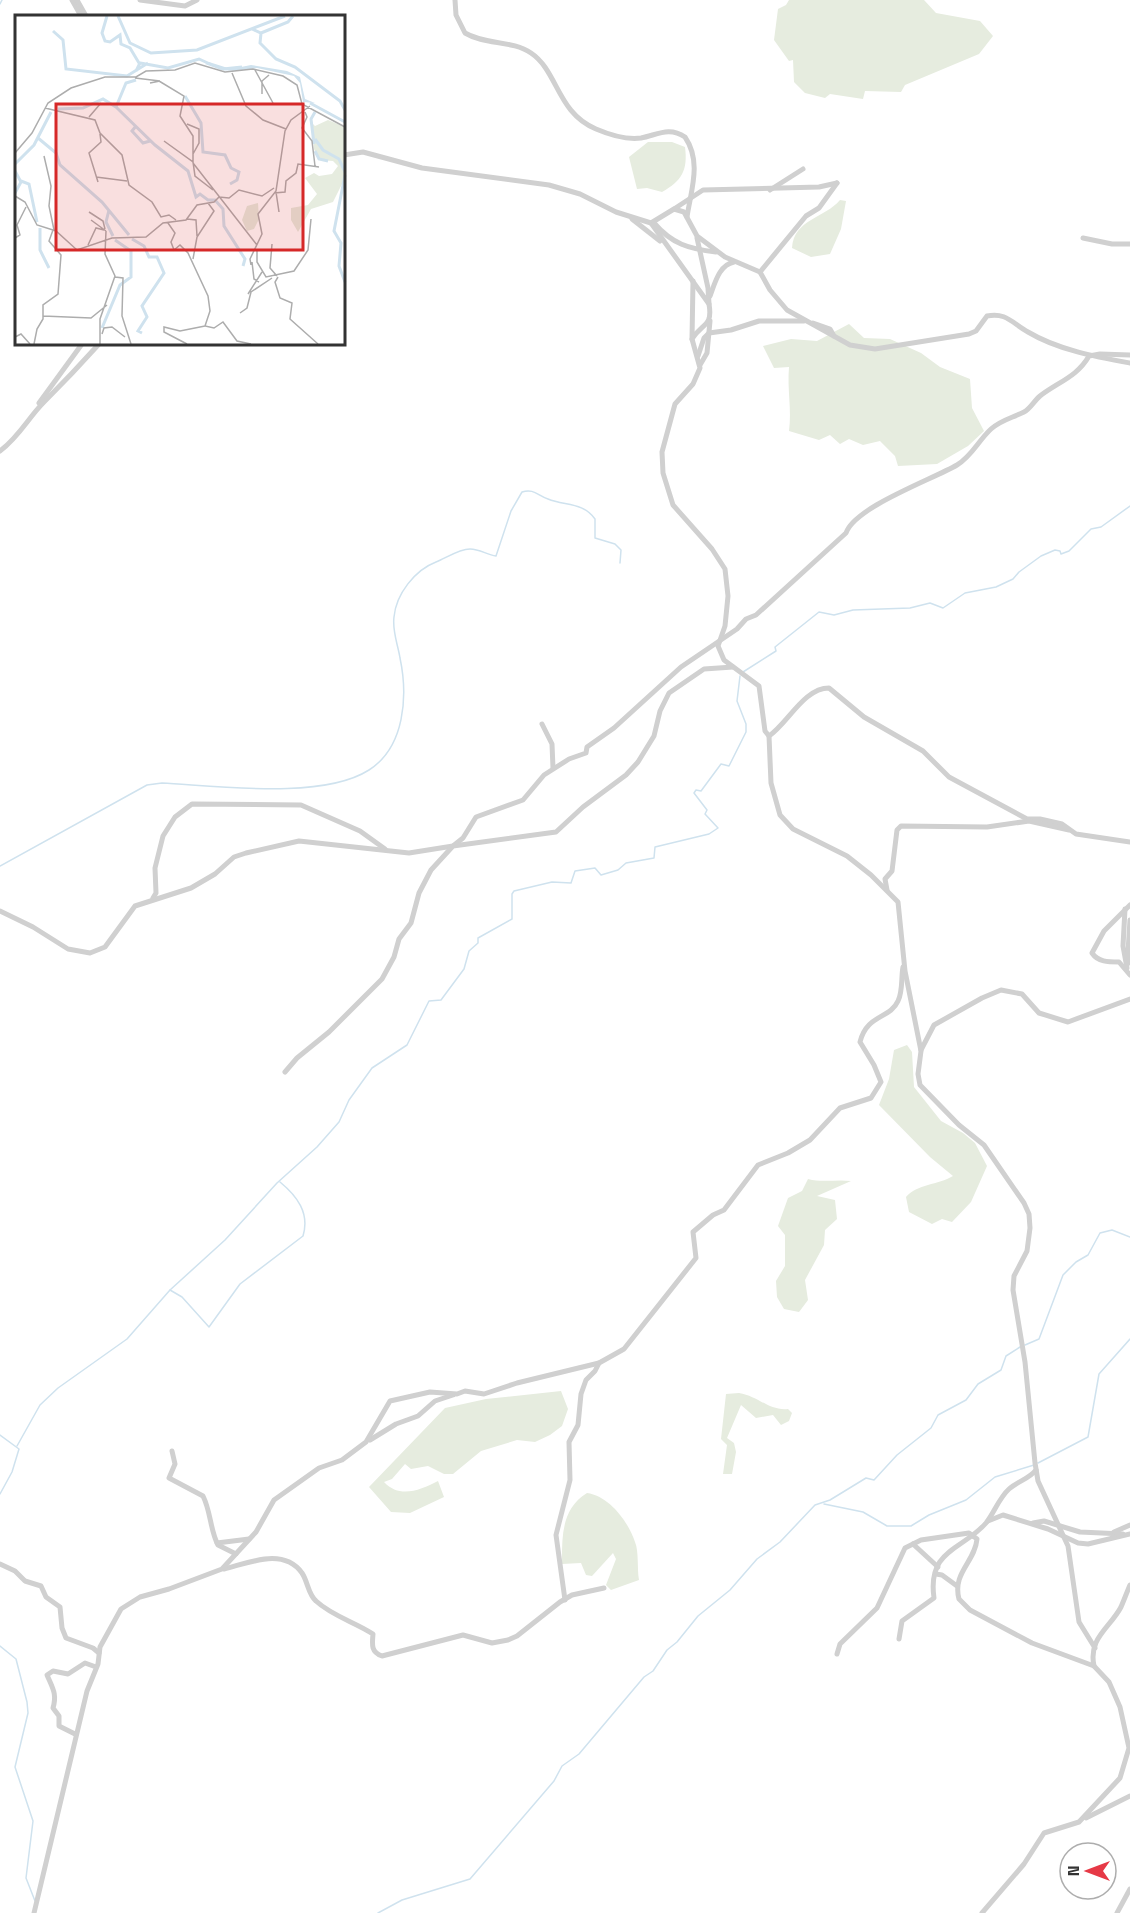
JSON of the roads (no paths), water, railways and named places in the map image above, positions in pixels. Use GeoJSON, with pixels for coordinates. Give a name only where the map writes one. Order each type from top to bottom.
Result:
{"type":"FeatureCollection","features":[{"type":"Feature","properties":{"kind":"street"},"geometry":{"type":"LineString","coordinates":[[72,0],[80,15]]}},
{"type":"Feature","properties":{"kind":"street"},"geometry":{"type":"LineString","coordinates":[[77,0],[85,15]]}},
{"type":"Feature","properties":{"kind":"street"},"geometry":{"type":"LineString","coordinates":[[140,0],[185,6],[197,0]]}},
{"type":"Feature","properties":{"kind":"street"},"geometry":{"type":"LineString","coordinates":[[455,0],[456,15],[465,33],[531,52],[550,77],[560,98],[588,125],[624,137],[643,138],[670,131],[685,137],[694,156],[693,194],[687,218]]}},
{"type":"Feature","properties":{"kind":"street"},"geometry":{"type":"LineString","coordinates":[[345,155],[363,152],[422,168],[465,172],[504,180],[532,181],[566,189],[629,216],[652,223],[666,237],[687,248],[718,253]]}},
{"type":"Feature","properties":{"kind":"street"},"geometry":{"type":"LineString","coordinates":[[770,190],[803,169]]}},
{"type":"Feature","properties":{"kind":"street"},"geometry":{"type":"LineString","coordinates":[[652,223],[676,210],[693,194],[703,190],[819,188],[837,183],[819,208],[806,216],[760,272]]}},
{"type":"Feature","properties":{"kind":"street"},"geometry":{"type":"LineString","coordinates":[[676,210],[684,212],[690,228],[697,237],[718,253],[760,272],[770,290],[787,310],[835,338],[860,348],[909,346],[929,339],[969,334],[976,331],[987,316],[996,314],[1005,315],[1029,333],[1089,356],[1130,363]]}},
{"type":"Feature","properties":{"kind":"street"},"geometry":{"type":"LineString","coordinates":[[629,216],[666,246]]}},
{"type":"Feature","properties":{"kind":"street"},"geometry":{"type":"LineString","coordinates":[[652,223],[666,246],[709,301]]}},
{"type":"Feature","properties":{"kind":"street"},"geometry":{"type":"LineString","coordinates":[[697,237],[709,301],[707,353],[699,362],[693,384],[675,404],[661,462],[669,496],[673,505],[712,549],[725,569],[728,596],[724,626],[718,646],[724,660],[759,686],[765,731],[769,736],[772,753],[770,772],[780,815],[794,829],[847,856],[871,875],[899,908],[903,951],[921,1051],[918,1074],[920,1085],[959,1125],[984,1145],[1024,1203],[1029,1214],[1027,1251],[1014,1276],[1013,1290],[1025,1362],[1038,1481],[1065,1536],[1074,1579],[1079,1622],[1095,1648]]}},
{"type":"Feature","properties":{"kind":"street"},"geometry":{"type":"LineString","coordinates":[[1083,238],[1112,244],[1130,244]]}},
{"type":"Feature","properties":{"kind":"street"},"geometry":{"type":"LineString","coordinates":[[709,301],[723,268],[727,263],[734,262]]}},
{"type":"Feature","properties":{"kind":"street"},"geometry":{"type":"LineString","coordinates":[[692,279],[692,339],[699,362]]}},
{"type":"Feature","properties":{"kind":"street"},"geometry":{"type":"LineString","coordinates":[[692,339],[710,320]]}},
{"type":"Feature","properties":{"kind":"street"},"geometry":{"type":"LineString","coordinates":[[709,333],[731,330],[759,321],[806,321]]}},
{"type":"Feature","properties":{"kind":"street"},"geometry":{"type":"LineString","coordinates":[[33,417],[34,409],[81,345]]}},
{"type":"Feature","properties":{"kind":"street"},"geometry":{"type":"LineString","coordinates":[[0,451],[12,443],[42,404],[60,388],[98,345]]}},
{"type":"Feature","properties":{"kind":"street"},"geometry":{"type":"LineString","coordinates":[[1089,356],[1106,353],[1130,355]]}},
{"type":"Feature","properties":{"kind":"street"},"geometry":{"type":"LineString","coordinates":[[285,1072],[297,1058],[329,1032],[382,979],[394,957],[399,939],[411,923],[419,893],[431,870],[463,838],[476,817],[523,800],[540,779],[553,768],[586,753],[587,747],[614,728],[681,667],[756,615],[846,533],[853,520],[882,500],[902,494],[972,455],[977,444],[993,427],[1012,416],[1027,411],[1040,396],[1082,369],[1089,356]]}},
{"type":"Feature","properties":{"kind":"street"},"geometry":{"type":"LineString","coordinates":[[0,911],[33,927],[68,949],[90,952],[105,947],[135,906],[152,898],[191,888],[215,874],[234,857],[284,842],[306,841],[423,853],[453,846],[556,832],[583,807],[626,775],[638,762],[654,736],[660,711],[669,693],[704,669],[734,667]]}},
{"type":"Feature","properties":{"kind":"street"},"geometry":{"type":"LineString","coordinates":[[769,736],[803,701],[822,688],[829,688],[864,717],[923,751],[941,771],[963,785],[1026,819],[1062,824],[1070,830]]}},
{"type":"Feature","properties":{"kind":"street"},"geometry":{"type":"LineString","coordinates":[[542,724],[552,744],[553,768]]}},
{"type":"Feature","properties":{"kind":"street"},"geometry":{"type":"LineString","coordinates":[[152,898],[156,893],[155,868],[163,836],[175,817],[192,804],[301,805],[360,831],[389,851]]}},
{"type":"Feature","properties":{"kind":"street"},"geometry":{"type":"LineString","coordinates":[[888,893],[885,879],[892,871],[897,830],[901,826],[987,827],[1029,821],[1107,840],[1130,842]]}},
{"type":"Feature","properties":{"kind":"street"},"geometry":{"type":"LineString","coordinates":[[1128,907],[1104,932],[1092,952],[1096,958],[1103,961],[1119,962],[1129,974]]}},
{"type":"Feature","properties":{"kind":"street"},"geometry":{"type":"LineString","coordinates":[[1128,907],[1123,946],[1129,974]]}},
{"type":"Feature","properties":{"kind":"street"},"geometry":{"type":"LineString","coordinates":[[1130,920],[1128,952],[1130,963]]}},
{"type":"Feature","properties":{"kind":"street"},"geometry":{"type":"LineString","coordinates":[[222,1569],[250,1539],[274,1500],[319,1468],[342,1460],[396,1424],[418,1416],[435,1401],[465,1391],[484,1394],[517,1383],[599,1363],[624,1349],[696,1258],[693,1232],[707,1219],[724,1210],[758,1165],[788,1153],[810,1140],[840,1108],[871,1098],[881,1082],[860,1042],[870,1022],[885,1014],[898,1001],[903,951]]}},
{"type":"Feature","properties":{"kind":"street"},"geometry":{"type":"LineString","coordinates":[[921,1051],[934,1025],[1001,990],[1022,994],[1039,1013],[1068,1022],[1130,999]]}},
{"type":"Feature","properties":{"kind":"street"},"geometry":{"type":"LineString","coordinates":[[565,1600],[556,1535],[570,1480],[569,1442],[578,1425],[581,1394],[585,1380],[595,1371],[599,1363]]}},
{"type":"Feature","properties":{"kind":"street"},"geometry":{"type":"LineString","coordinates":[[366,1442],[390,1401],[430,1392],[458,1394]]}},
{"type":"Feature","properties":{"kind":"street"},"geometry":{"type":"LineString","coordinates":[[172,1451],[175,1464],[169,1478],[203,1496],[217,1543],[236,1554]]}},
{"type":"Feature","properties":{"kind":"street"},"geometry":{"type":"LineString","coordinates":[[899,1639],[902,1621],[934,1598],[933,1586],[938,1567],[956,1544],[973,1536],[987,1522],[1009,1489],[1036,1466]]}},
{"type":"Feature","properties":{"kind":"street"},"geometry":{"type":"LineString","coordinates":[[987,1522],[1003,1515],[1065,1536],[1078,1543],[1088,1544],[1127,1534]]}},
{"type":"Feature","properties":{"kind":"street"},"geometry":{"type":"LineString","coordinates":[[1031,1524],[1044,1521],[1080,1532],[1127,1534]]}},
{"type":"Feature","properties":{"kind":"street"},"geometry":{"type":"LineString","coordinates":[[1114,1532],[1130,1525]]}},
{"type":"Feature","properties":{"kind":"street"},"geometry":{"type":"LineString","coordinates":[[837,1654],[840,1644],[877,1608],[905,1548],[940,1537],[969,1533],[977,1539],[976,1549],[963,1568],[957,1586],[959,1599],[970,1610],[1032,1643],[1095,1666],[1102,1672],[1114,1693],[1129,1748],[1120,1778],[1079,1822]]}},
{"type":"Feature","properties":{"kind":"street"},"geometry":{"type":"LineString","coordinates":[[217,1543],[250,1539]]}},
{"type":"Feature","properties":{"kind":"street"},"geometry":{"type":"LineString","coordinates":[[913,1544],[938,1567]]}},
{"type":"Feature","properties":{"kind":"street"},"geometry":{"type":"LineString","coordinates":[[34,1913],[87,1691],[99,1653],[121,1609],[130,1602],[222,1569],[264,1558],[282,1559],[294,1565],[305,1579],[314,1600],[373,1634],[372,1648],[375,1653],[382,1656],[463,1635],[492,1642],[508,1640],[565,1600],[604,1588]]}},
{"type":"Feature","properties":{"kind":"street"},"geometry":{"type":"LineString","coordinates":[[0,1564],[15,1571],[25,1581],[41,1586],[46,1598],[60,1606],[61,1624],[66,1638],[93,1647],[99,1653]]}},
{"type":"Feature","properties":{"kind":"street"},"geometry":{"type":"LineString","coordinates":[[936,1574],[942,1575],[957,1586]]}},
{"type":"Feature","properties":{"kind":"street"},"geometry":{"type":"LineString","coordinates":[[1095,1666],[1092,1658],[1101,1632],[1120,1609],[1130,1585]]}},
{"type":"Feature","properties":{"kind":"street"},"geometry":{"type":"LineString","coordinates":[[75,1734],[59,1726],[59,1716],[53,1708],[57,1697],[47,1675],[53,1671],[68,1674],[85,1662],[96,1667]]}},
{"type":"Feature","properties":{"kind":"street"},"geometry":{"type":"LineString","coordinates":[[982,1913],[1024,1864],[1044,1833],[1079,1822],[1130,1796]]}},
{"type":"Feature","properties":{"kind":"street"},"geometry":{"type":"LineString","coordinates":[[1117,1913],[1130,1889]]}},
{"type":"Feature","properties":{"kind":"waterway"},"geometry":{"type":"LineString","coordinates":[[0,4],[2,0]]}},
{"type":"Feature","properties":{"kind":"waterway"},"geometry":{"type":"LineString","coordinates":[[0,866],[147,785],[162,783],[240,788],[298,788],[349,779],[369,770],[390,748],[401,720],[404,688],[394,633],[398,600],[408,584],[421,571],[457,552],[474,549],[496,556],[511,511],[522,492],[533,492],[585,510],[595,519],[595,538],[615,544],[621,550],[620,563]]}},
{"type":"Feature","properties":{"kind":"waterway"},"geometry":{"type":"LineString","coordinates":[[743,672],[776,651],[775,647],[819,612],[834,615],[853,610],[910,608],[930,603],[943,608],[965,593],[996,587],[1013,579],[1041,556],[1055,550],[1060,551],[1061,554],[1069,551],[1091,529],[1101,527],[1130,506]]}},
{"type":"Feature","properties":{"kind":"waterway"},"geometry":{"type":"LineString","coordinates":[[17,1446],[40,1405],[58,1388],[127,1339],[170,1290],[225,1240],[277,1183],[317,1147],[339,1122],[349,1100],[372,1068],[407,1045],[429,1001],[441,1000],[464,969],[469,951],[478,943],[478,938],[512,919],[514,891],[552,882],[571,883],[575,871],[595,868],[601,875],[618,870],[626,863],[654,858],[655,847],[709,834],[718,828],[705,814],[707,810],[694,793],[696,790],[701,791],[721,764],[729,766],[746,732],[746,724],[737,701],[740,676]]}},
{"type":"Feature","properties":{"kind":"waterway"},"geometry":{"type":"LineString","coordinates":[[170,1290],[182,1297],[209,1327],[240,1284],[303,1236],[305,1228],[303,1212],[297,1199],[280,1182]]}},
{"type":"Feature","properties":{"kind":"waterway"},"geometry":{"type":"LineString","coordinates":[[1025,1345],[1039,1339],[1063,1275],[1076,1262],[1088,1255],[1100,1233],[1112,1230],[1130,1237]]}},
{"type":"Feature","properties":{"kind":"waterway"},"geometry":{"type":"LineString","coordinates":[[1038,1463],[1088,1437],[1099,1374],[1130,1339]]}},
{"type":"Feature","properties":{"kind":"waterway"},"geometry":{"type":"LineString","coordinates":[[378,1913],[402,1900],[470,1879],[554,1781],[562,1766],[579,1754],[644,1677],[653,1671],[667,1650],[677,1642],[698,1616],[730,1590],[757,1559],[780,1542],[815,1505],[830,1500],[866,1478],[874,1480],[897,1455],[931,1428],[938,1415],[966,1400],[978,1384],[1001,1370],[1006,1356],[1020,1347]]}},
{"type":"Feature","properties":{"kind":"waterway"},"geometry":{"type":"LineString","coordinates":[[0,1435],[19,1449],[12,1472],[0,1494]]}},
{"type":"Feature","properties":{"kind":"waterway"},"geometry":{"type":"LineString","coordinates":[[824,1504],[863,1512],[887,1526],[911,1526],[929,1515],[966,1500],[995,1477],[1034,1465]]}},
{"type":"Feature","properties":{"kind":"waterway"},"geometry":{"type":"LineString","coordinates":[[0,1646],[16,1659],[27,1702],[28,1713],[15,1767],[33,1821],[26,1878],[35,1901]]}}]}
